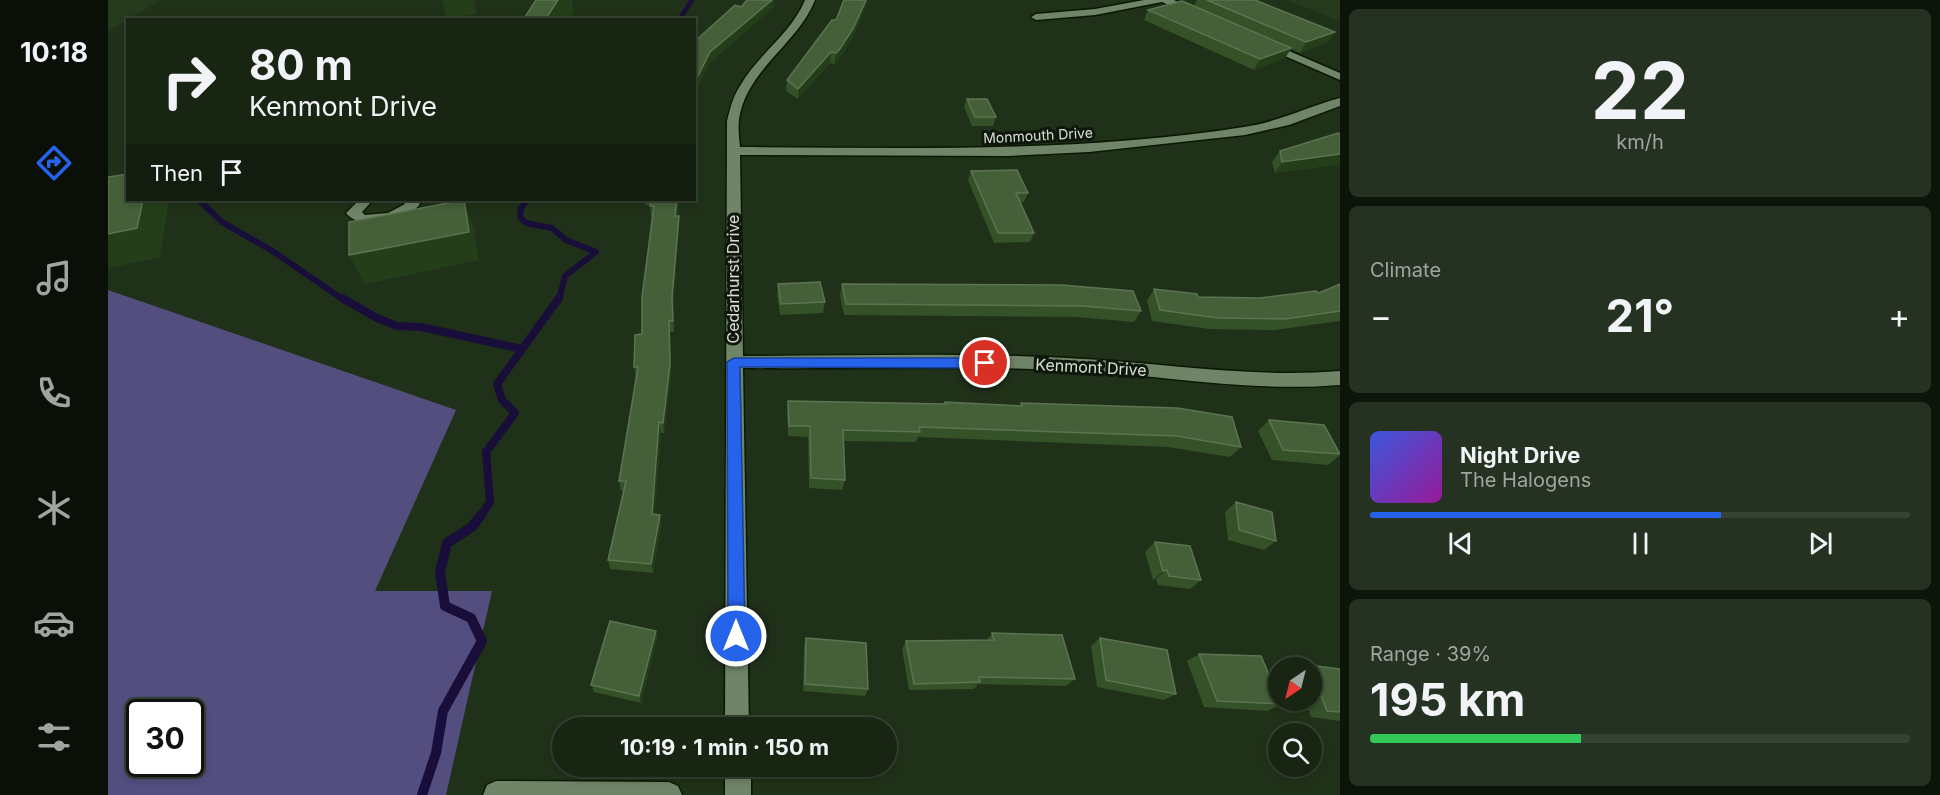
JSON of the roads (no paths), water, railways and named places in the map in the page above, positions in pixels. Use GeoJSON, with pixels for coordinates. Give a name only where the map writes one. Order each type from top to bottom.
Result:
{"type":"FeatureCollection","features":[{"type":"Feature","properties":{"kind":"street","name":"Cedarhurst Drive"},"geometry":{"type":"LineString","coordinates":[[737,717],[733,121],[738,100],[746,84],[800,21],[810,0]]}},
{"type":"Feature","properties":{"kind":"street"},"geometry":{"type":"LineString","coordinates":[[1036,17],[1095,12],[1159,0]]}},
{"type":"Feature","properties":{"kind":"street"},"geometry":{"type":"LineString","coordinates":[[1166,0],[1209,19]]}},
{"type":"Feature","properties":{"kind":"street"},"geometry":{"type":"LineString","coordinates":[[1253,38],[1340,76]]}},
{"type":"Feature","properties":{"kind":"street","name":"Monmouth Drive"},"geometry":{"type":"LineString","coordinates":[[732,151],[1008,152],[1089,148],[1245,131],[1286,122],[1340,102]]}},
{"type":"Feature","properties":{"kind":"street"},"geometry":{"type":"LineString","coordinates":[[365,201],[353,213],[362,219],[382,219],[404,213],[413,204],[410,201]]}},
{"type":"Feature","properties":{"kind":"street","name":"Kenmont Drive"},"geometry":{"type":"LineString","coordinates":[[734,362],[1040,364],[1153,369],[1266,381],[1314,381],[1340,378]]}},
{"type":"Feature","properties":{"kind":"street"},"geometry":{"type":"LineString","coordinates":[[738,777],[738,795]]}},
{"type":"Feature","properties":{"kind":"street"},"geometry":{"type":"LineString","coordinates":[[496,794],[669,795]]}},
{"type":"Feature","properties":{"kind":"waterway"},"geometry":{"type":"LineString","coordinates":[[680,18],[692,0]]}},
{"type":"Feature","properties":{"kind":"waterway"},"geometry":{"type":"LineString","coordinates":[[200,201],[222,222],[271,250],[344,300]]}},
{"type":"Feature","properties":{"kind":"waterway"},"geometry":{"type":"LineString","coordinates":[[526,201],[521,208],[520,217],[526,223],[552,228],[566,240],[596,252],[565,276],[559,300]]}},
{"type":"Feature","properties":{"kind":"waterway"},"geometry":{"type":"LineString","coordinates":[[342,298],[377,318],[397,326],[421,327],[522,349]]}},
{"type":"Feature","properties":{"kind":"waterway"},"geometry":{"type":"LineString","coordinates":[[480,517],[490,502],[486,452],[515,413],[502,400],[497,384],[559,298]]}},
{"type":"Feature","properties":{"kind":"waterway"},"geometry":{"type":"LineString","coordinates":[[422,795],[436,753],[443,711],[482,641],[471,618],[445,606],[440,572],[447,543],[472,527],[481,515]]}}]}
